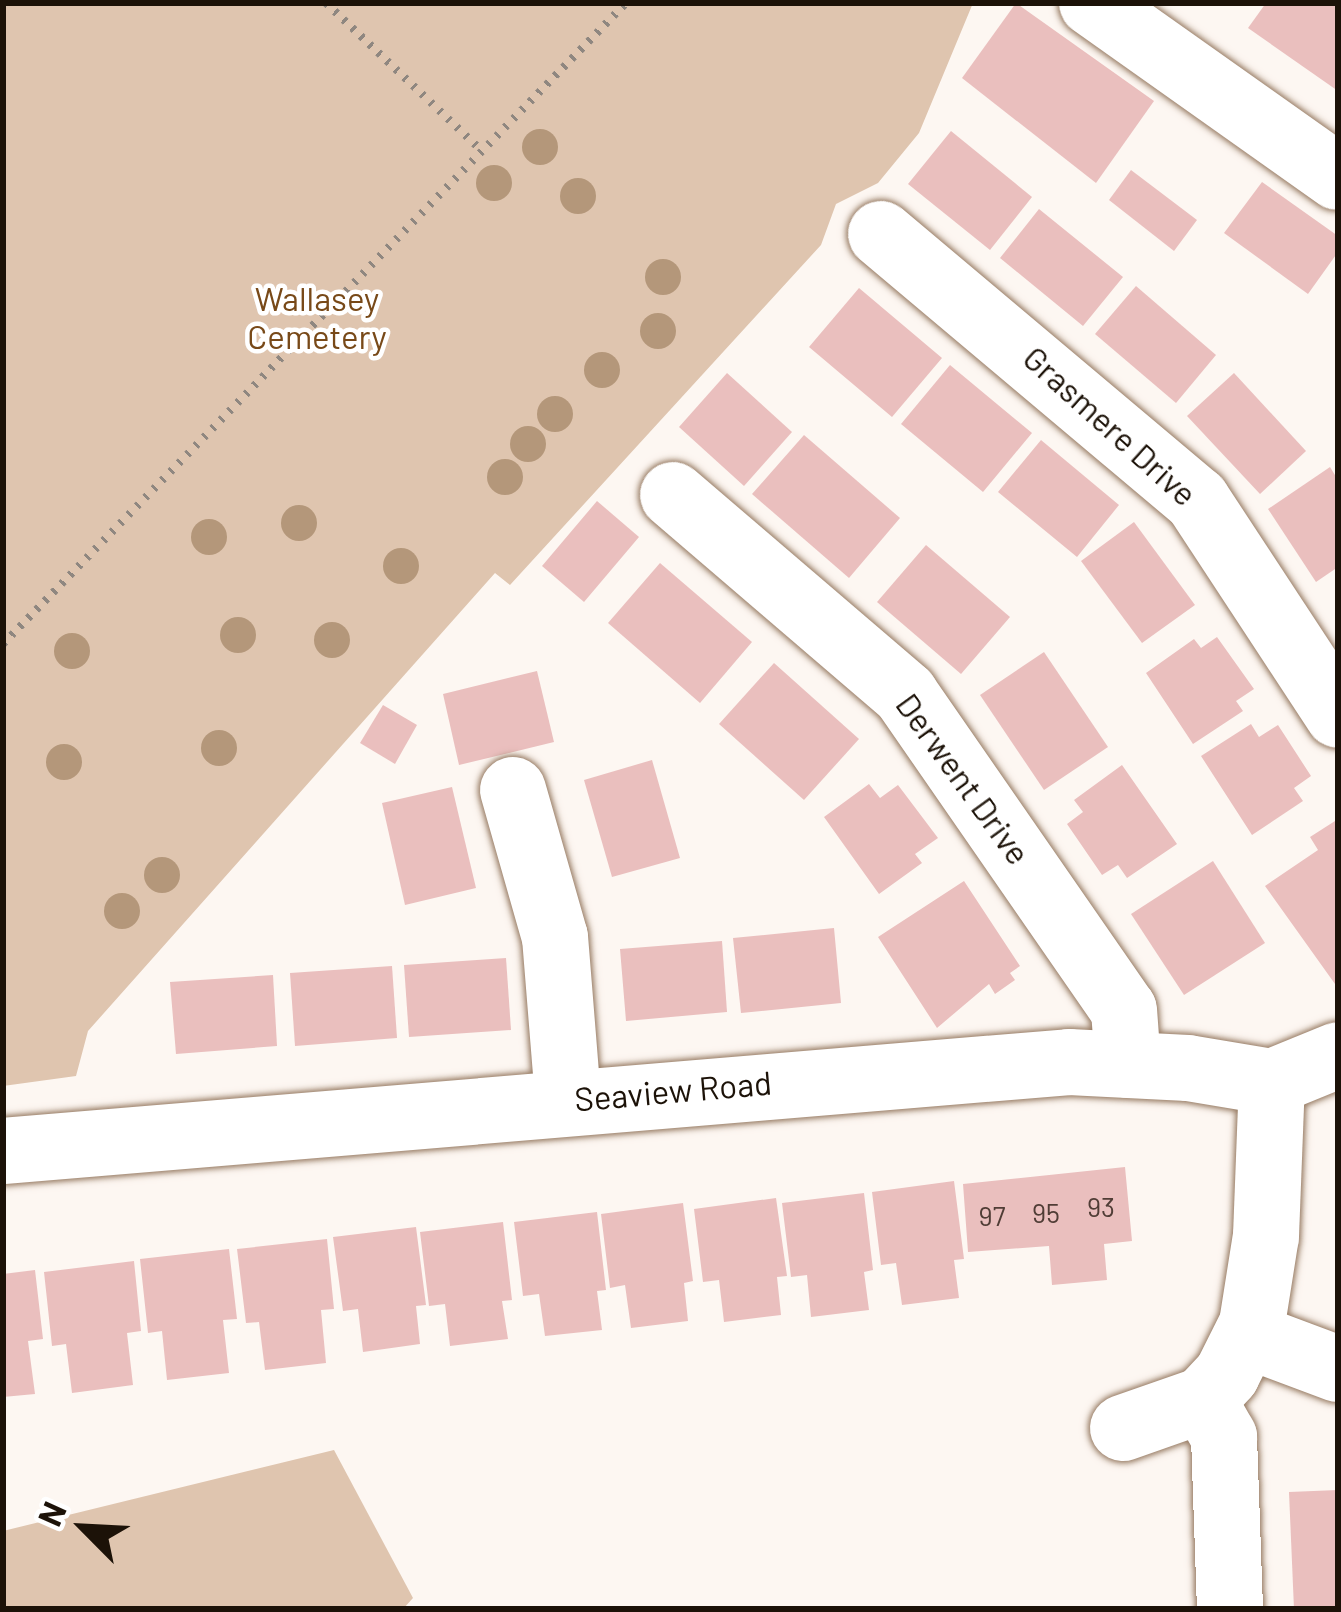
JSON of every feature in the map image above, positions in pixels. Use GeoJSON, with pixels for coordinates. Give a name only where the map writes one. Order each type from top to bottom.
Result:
{"type":"FeatureCollection","features":[{"type":"Feature","properties":{"kind":"street"},"geometry":{"type":"LineString","coordinates":[[1092,3],[1338,176]]}},
{"type":"Feature","properties":{"kind":"street","name":"Grasmere Drive"},"geometry":{"type":"LineString","coordinates":[[881,234],[1197,500],[1338,715]]}},
{"type":"Feature","properties":{"kind":"street","name":"Derwent Drive"},"geometry":{"type":"LineString","coordinates":[[674,494],[905,694],[1124,1010],[1127,1065]]}},
{"type":"Feature","properties":{"kind":"street"},"geometry":{"type":"LineString","coordinates":[[513,790],[555,937],[568,1100]]}},
{"type":"Feature","properties":{"kind":"street","name":"Seaview Road"},"geometry":{"type":"LineString","coordinates":[[3,1151],[568,1100],[1069,1062],[1272,1082],[1338,1054]]}},
{"type":"Feature","properties":{"kind":"street"},"geometry":{"type":"LineString","coordinates":[[1123,1429],[1202,1400],[1246,1335],[1266,1236],[1272,1082]]}},
{"type":"Feature","properties":{"kind":"street"},"geometry":{"type":"LineString","coordinates":[[1246,1335],[1338,1369]]}},
{"type":"Feature","properties":{"kind":"street"},"geometry":{"type":"LineString","coordinates":[[1202,1400],[1224,1437],[1230,1609]]}},
{"type":"Feature","properties":{"kind":"path"},"geometry":{"type":"LineString","coordinates":[[326,3],[483,152]]}},
{"type":"Feature","properties":{"kind":"path"},"geometry":{"type":"LineString","coordinates":[[3,644],[626,3]]}},
{"type":"Feature","properties":{"kind":"green space","name":"Wallasey Cemetery"},"geometry":{"type":"Polygon","coordinates":[[[3,3],[973,3],[919,133],[878,183],[836,204],[821,245],[510,585],[495,573],[88,1031],[76,1076],[3,1086],[3,3]]]}},
{"type":"Feature","properties":{"kind":"green space"},"geometry":{"type":"Polygon","coordinates":[[[334,1450],[413,1598],[403,1609],[3,1609],[3,1531],[334,1450]]]}},
{"type":"Feature","properties":{"kind":"building"},"geometry":{"type":"Polygon","coordinates":[[[1016,3],[1154,101],[1096,183],[962,78],[1016,3]]]}},
{"type":"Feature","properties":{"kind":"building"},"geometry":{"type":"Polygon","coordinates":[[[1266,3],[1338,3],[1338,91],[1248,28],[1266,3]]]}},
{"type":"Feature","properties":{"kind":"building"},"geometry":{"type":"Polygon","coordinates":[[[951,131],[1032,197],[990,250],[908,184],[951,131]]]}},
{"type":"Feature","properties":{"kind":"building"},"geometry":{"type":"Polygon","coordinates":[[[1131,170],[1197,220],[1174,251],[1109,200],[1131,170]]]}},
{"type":"Feature","properties":{"kind":"building"},"geometry":{"type":"Polygon","coordinates":[[[1262,182],[1338,236],[1338,252],[1308,294],[1224,233],[1262,182]]]}},
{"type":"Feature","properties":{"kind":"building"},"geometry":{"type":"Polygon","coordinates":[[[1039,209],[1123,277],[1083,326],[1000,258],[1039,209]]]}},
{"type":"Feature","properties":{"kind":"building"},"geometry":{"type":"Polygon","coordinates":[[[1136,286],[1216,355],[1176,403],[1095,334],[1136,286]]]}},
{"type":"Feature","properties":{"kind":"building"},"geometry":{"type":"Polygon","coordinates":[[[859,288],[942,358],[892,417],[809,347],[859,288]]]}},
{"type":"Feature","properties":{"kind":"building"},"geometry":{"type":"Polygon","coordinates":[[[950,365],[1032,433],[983,492],[901,424],[950,365]]]}},
{"type":"Feature","properties":{"kind":"building"},"geometry":{"type":"Polygon","coordinates":[[[727,373],[792,432],[744,486],[679,427],[727,373]]]}},
{"type":"Feature","properties":{"kind":"building"},"geometry":{"type":"Polygon","coordinates":[[[1234,373],[1306,451],[1260,494],[1187,416],[1234,373]]]}},
{"type":"Feature","properties":{"kind":"building"},"geometry":{"type":"Polygon","coordinates":[[[804,435],[900,518],[849,578],[752,494],[804,435]]]}},
{"type":"Feature","properties":{"kind":"building"},"geometry":{"type":"Polygon","coordinates":[[[1041,440],[1119,505],[1077,557],[998,492],[1041,440]]]}},
{"type":"Feature","properties":{"kind":"building"},"geometry":{"type":"Polygon","coordinates":[[[1330,467],[1338,480],[1338,567],[1316,582],[1268,509],[1330,467]]]}},
{"type":"Feature","properties":{"kind":"building"},"geometry":{"type":"Polygon","coordinates":[[[597,501],[639,537],[584,602],[542,566],[597,501]]]}},
{"type":"Feature","properties":{"kind":"building"},"geometry":{"type":"Polygon","coordinates":[[[1134,522],[1195,605],[1142,643],[1081,561],[1134,522]]]}},
{"type":"Feature","properties":{"kind":"building"},"geometry":{"type":"Polygon","coordinates":[[[926,545],[1010,617],[961,674],[877,602],[926,545]]]}},
{"type":"Feature","properties":{"kind":"building"},"geometry":{"type":"Polygon","coordinates":[[[660,563],[752,642],[700,703],[608,623],[660,563]]]}},
{"type":"Feature","properties":{"kind":"building"},"geometry":{"type":"Polygon","coordinates":[[[1217,637],[1254,689],[1236,701],[1243,711],[1193,744],[1146,673],[1194,639],[1201,648],[1217,637]]]}},
{"type":"Feature","properties":{"kind":"building"},"geometry":{"type":"Polygon","coordinates":[[[1044,652],[1108,747],[1044,790],[980,695],[1044,652]]]}},
{"type":"Feature","properties":{"kind":"building"},"geometry":{"type":"Polygon","coordinates":[[[774,663],[859,739],[804,800],[719,724],[774,663]]]}},
{"type":"Feature","properties":{"kind":"building"},"geometry":{"type":"Polygon","coordinates":[[[537,671],[554,742],[459,765],[443,694],[537,671]]]}},
{"type":"Feature","properties":{"kind":"building"},"geometry":{"type":"Polygon","coordinates":[[[383,705],[417,725],[395,764],[360,743],[383,705]]]}},
{"type":"Feature","properties":{"kind":"building"},"geometry":{"type":"Polygon","coordinates":[[[1251,724],[1259,737],[1278,725],[1311,776],[1294,788],[1303,801],[1252,835],[1201,756],[1251,724]]]}},
{"type":"Feature","properties":{"kind":"building"},"geometry":{"type":"Polygon","coordinates":[[[652,760],[680,858],[612,877],[584,780],[652,760]]]}},
{"type":"Feature","properties":{"kind":"building"},"geometry":{"type":"Polygon","coordinates":[[[1122,765],[1177,844],[1127,878],[1118,865],[1102,875],[1067,824],[1083,812],[1074,800],[1122,765]]]}},
{"type":"Feature","properties":{"kind":"building"},"geometry":{"type":"Polygon","coordinates":[[[869,784],[880,798],[898,785],[938,838],[915,854],[922,863],[879,894],[824,817],[869,784]]]}},
{"type":"Feature","properties":{"kind":"building"},"geometry":{"type":"Polygon","coordinates":[[[452,787],[476,888],[405,905],[382,803],[452,787]]]}},
{"type":"Feature","properties":{"kind":"building"},"geometry":{"type":"Polygon","coordinates":[[[1335,821],[1335,984],[1265,886],[1318,850],[1310,837],[1335,821]]]}},
{"type":"Feature","properties":{"kind":"building"},"geometry":{"type":"Polygon","coordinates":[[[1213,861],[1265,943],[1184,995],[1131,914],[1213,861]]]}},
{"type":"Feature","properties":{"kind":"building"},"geometry":{"type":"Polygon","coordinates":[[[964,881],[1020,966],[1010,973],[1015,980],[995,994],[989,984],[937,1028],[878,937],[964,881]]]}},
{"type":"Feature","properties":{"kind":"building"},"geometry":{"type":"Polygon","coordinates":[[[834,928],[841,1003],[741,1013],[733,938],[834,928]]]}},
{"type":"Feature","properties":{"kind":"building"},"geometry":{"type":"Polygon","coordinates":[[[722,941],[727,1012],[626,1021],[620,949],[722,941]]]}},
{"type":"Feature","properties":{"kind":"building"},"geometry":{"type":"Polygon","coordinates":[[[506,958],[511,1030],[409,1037],[404,965],[506,958]]]}},
{"type":"Feature","properties":{"kind":"building"},"geometry":{"type":"Polygon","coordinates":[[[392,966],[397,1038],[295,1046],[290,973],[392,966]]]}},
{"type":"Feature","properties":{"kind":"building"},"geometry":{"type":"Polygon","coordinates":[[[273,975],[277,1046],[176,1054],[170,982],[273,975]]]}},
{"type":"Feature","properties":{"kind":"building"},"geometry":{"type":"Polygon","coordinates":[[[1125,1167],[1132,1241],[1104,1244],[1107,1280],[1052,1285],[1049,1246],[968,1252],[963,1184],[1125,1167]]]}},
{"type":"Feature","properties":{"kind":"building"},"geometry":{"type":"Polygon","coordinates":[[[954,1181],[964,1259],[954,1260],[959,1298],[902,1305],[896,1263],[881,1265],[872,1192],[954,1181]]]}},
{"type":"Feature","properties":{"kind":"building"},"geometry":{"type":"Polygon","coordinates":[[[864,1193],[873,1270],[864,1272],[869,1310],[811,1317],[807,1275],[791,1277],[782,1203],[864,1193]]]}},
{"type":"Feature","properties":{"kind":"building"},"geometry":{"type":"Polygon","coordinates":[[[776,1198],[787,1276],[777,1277],[781,1315],[724,1322],[719,1280],[703,1282],[694,1209],[776,1198]]]}},
{"type":"Feature","properties":{"kind":"building"},"geometry":{"type":"Polygon","coordinates":[[[683,1203],[693,1281],[684,1283],[688,1321],[631,1328],[625,1285],[610,1288],[601,1214],[683,1203]]]}},
{"type":"Feature","properties":{"kind":"building"},"geometry":{"type":"Polygon","coordinates":[[[597,1212],[606,1290],[597,1291],[602,1330],[545,1336],[539,1294],[523,1296],[514,1222],[597,1212]]]}},
{"type":"Feature","properties":{"kind":"building"},"geometry":{"type":"Polygon","coordinates":[[[503,1222],[512,1300],[502,1301],[508,1339],[450,1346],[445,1304],[429,1306],[420,1232],[503,1222]]]}},
{"type":"Feature","properties":{"kind":"building"},"geometry":{"type":"Polygon","coordinates":[[[416,1227],[426,1305],[416,1306],[420,1344],[363,1352],[358,1309],[343,1311],[333,1237],[416,1227]]]}},
{"type":"Feature","properties":{"kind":"building"},"geometry":{"type":"Polygon","coordinates":[[[327,1239],[334,1309],[321,1310],[326,1363],[265,1370],[259,1322],[246,1323],[237,1249],[327,1239]]]}},
{"type":"Feature","properties":{"kind":"building"},"geometry":{"type":"Polygon","coordinates":[[[229,1249],[237,1319],[223,1320],[229,1373],[167,1380],[162,1331],[148,1333],[140,1259],[229,1249]]]}},
{"type":"Feature","properties":{"kind":"building"},"geometry":{"type":"Polygon","coordinates":[[[134,1261],[141,1331],[127,1333],[133,1385],[72,1393],[66,1344],[52,1346],[44,1272],[134,1261]]]}},
{"type":"Feature","properties":{"kind":"building"},"geometry":{"type":"Polygon","coordinates":[[[35,1270],[43,1339],[28,1341],[35,1394],[3,1397],[3,1274],[35,1270]]]}},
{"type":"Feature","properties":{"kind":"building"},"geometry":{"type":"Polygon","coordinates":[[[1338,1490],[1338,1609],[1294,1609],[1289,1492],[1338,1490]]]}}]}
